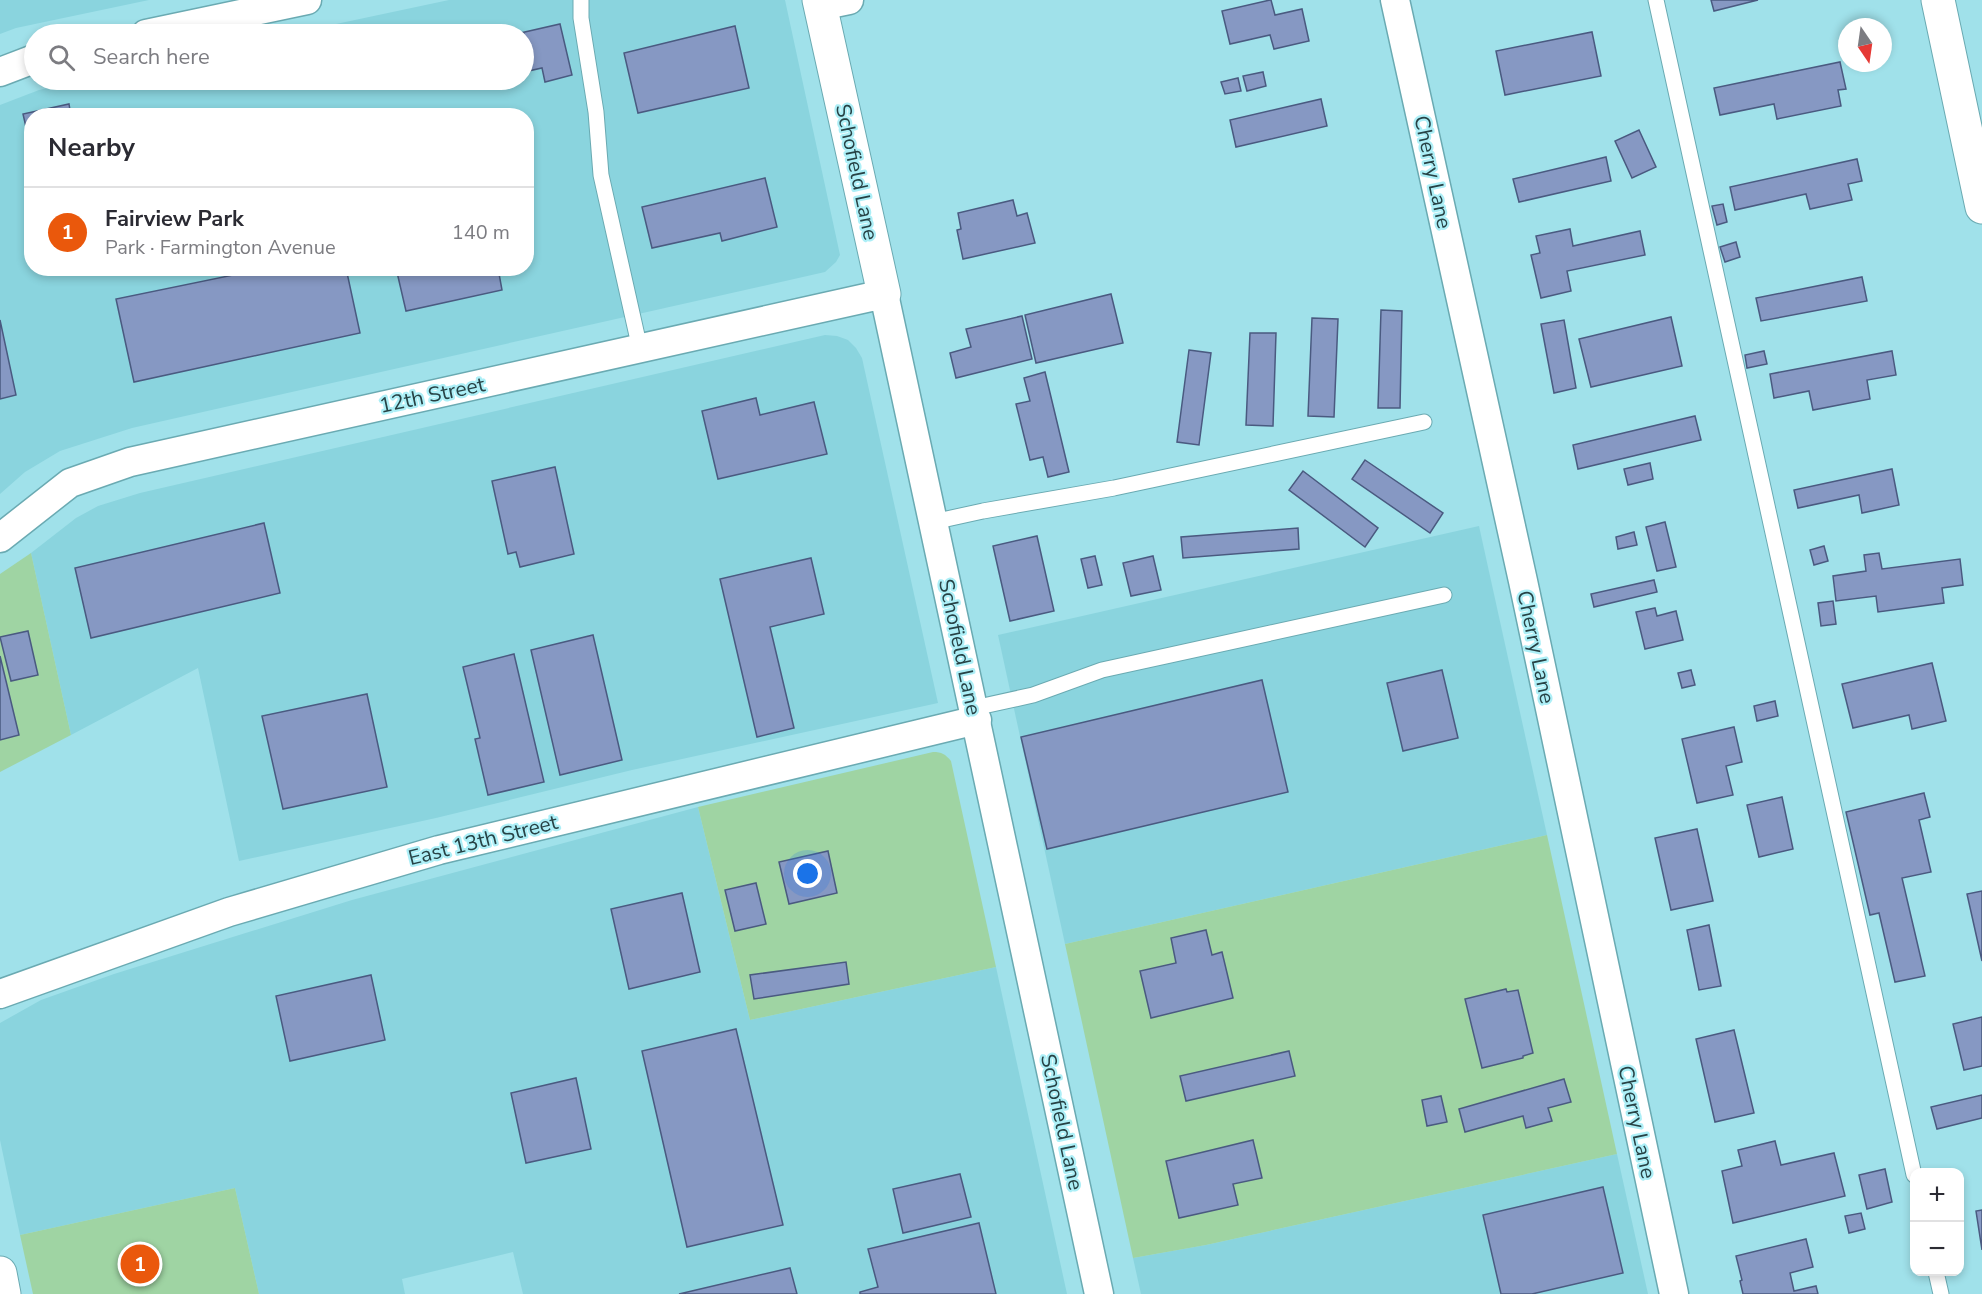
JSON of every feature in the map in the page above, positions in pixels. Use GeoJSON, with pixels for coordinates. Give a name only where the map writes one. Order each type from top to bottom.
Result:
{"type":"FeatureCollection","features":[{"type":"Feature","properties":{"kind":"street"},"geometry":{"type":"LineString","coordinates":[[193,24],[307,0]]}},
{"type":"Feature","properties":{"kind":"street","name":"Cherry Lane"},"geometry":{"type":"LineString","coordinates":[[1395,0],[1525,593],[1674,1294]]}},
{"type":"Feature","properties":{"kind":"street"},"geometry":{"type":"LineString","coordinates":[[1938,0],[1982,207]]}},
{"type":"Feature","properties":{"kind":"street","name":"Schofield Lane"},"geometry":{"type":"LineString","coordinates":[[830,2],[884,294],[1099,1294]]}},
{"type":"Feature","properties":{"kind":"street"},"geometry":{"type":"LineString","coordinates":[[0,72],[24,64]]}},
{"type":"Feature","properties":{"kind":"street","name":"12th Street"},"geometry":{"type":"LineString","coordinates":[[0,538],[70,483],[130,462],[884,294]]}},
{"type":"Feature","properties":{"kind":"street","name":"East 13th Street"},"geometry":{"type":"LineString","coordinates":[[0,994],[229,912],[439,849],[975,714]]}},
{"type":"Feature","properties":{"kind":"street"},"geometry":{"type":"LineString","coordinates":[[0,1273],[4,1294]]}},
{"type":"Feature","properties":{"kind":"lane"},"geometry":{"type":"LineString","coordinates":[[581,0],[596,112],[601,175],[640,349]]}},
{"type":"Feature","properties":{"kind":"lane"},"geometry":{"type":"LineString","coordinates":[[1656,0],[1912,1168]]}},
{"type":"Feature","properties":{"kind":"lane"},"geometry":{"type":"LineString","coordinates":[[933,522],[1114,488],[1424,422]]}},
{"type":"Feature","properties":{"kind":"lane"},"geometry":{"type":"LineString","coordinates":[[975,714],[1102,670],[1444,595]]}},
{"type":"Feature","properties":{"kind":"lane"},"geometry":{"type":"LineString","coordinates":[[1937,1276],[1941,1294]]}},
{"type":"Feature","properties":{"kind":"shaded area"},"geometry":{"type":"Polygon","coordinates":[[[0,0],[149,0],[35,24],[24,24],[24,26],[0,34],[0,0]]]}},
{"type":"Feature","properties":{"kind":"shaded area"},"geometry":{"type":"Polygon","coordinates":[[[449,0],[785,0],[840,255],[825,272],[132,428],[60,451],[25,472],[0,494],[0,105],[39,90],[534,90],[534,24],[336,24],[449,0]]]}},
{"type":"Feature","properties":{"kind":"shaded area"},"geometry":{"type":"Polygon","coordinates":[[[825,335],[848,340],[862,358],[938,703],[632,770],[436,818],[239,861],[198,668],[71,735],[31,553],[76,518],[98,506],[140,493],[825,335]]]}},
{"type":"Feature","properties":{"kind":"shaded area"},"geometry":{"type":"Polygon","coordinates":[[[1479,526],[1547,835],[1065,944],[998,635],[1479,526]]]}},
{"type":"Feature","properties":{"kind":"shaded area"},"geometry":{"type":"Polygon","coordinates":[[[698,807],[750,1020],[996,967],[1067,1294],[523,1294],[513,1252],[402,1279],[405,1294],[259,1294],[235,1188],[20,1235],[0,1140],[0,1023],[41,1000],[114,974],[352,900],[698,807]]]}},
{"type":"Feature","properties":{"kind":"shaded area"},"geometry":{"type":"Polygon","coordinates":[[[1617,1154],[1648,1294],[1141,1294],[1133,1258],[1206,1245],[1617,1154]]]}},
{"type":"Feature","properties":{"kind":"green space"},"geometry":{"type":"Polygon","coordinates":[[[31,553],[71,735],[0,772],[0,574],[31,553]]]}},
{"type":"Feature","properties":{"kind":"green space"},"geometry":{"type":"Polygon","coordinates":[[[933,752],[943,754],[951,761],[996,967],[750,1020],[698,807],[933,752]]]}},
{"type":"Feature","properties":{"kind":"green space"},"geometry":{"type":"Polygon","coordinates":[[[1547,835],[1617,1154],[1206,1245],[1133,1258],[1065,944],[1547,835]]]}},
{"type":"Feature","properties":{"kind":"green space"},"geometry":{"type":"Polygon","coordinates":[[[235,1188],[259,1294],[33,1294],[20,1235],[235,1188]]]}},
{"type":"Feature","properties":{"kind":"building"},"geometry":{"type":"Polygon","coordinates":[[[1271,0],[1275,15],[1302,9],[1309,41],[1274,49],[1270,35],[1230,44],[1222,11],[1271,0]]]}},
{"type":"Feature","properties":{"kind":"building"},"geometry":{"type":"Polygon","coordinates":[[[1711,0],[1758,0],[1714,11],[1711,0]]]}},
{"type":"Feature","properties":{"kind":"building"},"geometry":{"type":"Polygon","coordinates":[[[560,24],[572,75],[545,82],[542,68],[534,70],[534,30],[560,24]]]}},
{"type":"Feature","properties":{"kind":"building"},"geometry":{"type":"Polygon","coordinates":[[[735,26],[749,88],[638,113],[624,53],[735,26]]]}},
{"type":"Feature","properties":{"kind":"building"},"geometry":{"type":"Polygon","coordinates":[[[1592,32],[1601,76],[1505,95],[1496,51],[1592,32]]]}},
{"type":"Feature","properties":{"kind":"building"},"geometry":{"type":"Polygon","coordinates":[[[1838,62],[1838,72],[1842,72],[1846,89],[1838,90],[1841,106],[1777,119],[1774,104],[1720,115],[1714,88],[1838,62]]]}},
{"type":"Feature","properties":{"kind":"building"},"geometry":{"type":"Polygon","coordinates":[[[1263,72],[1266,86],[1247,91],[1243,76],[1263,72]]]}},
{"type":"Feature","properties":{"kind":"building"},"geometry":{"type":"Polygon","coordinates":[[[1238,78],[1241,91],[1225,94],[1221,82],[1238,78]]]}},
{"type":"Feature","properties":{"kind":"building"},"geometry":{"type":"Polygon","coordinates":[[[1321,99],[1327,126],[1236,147],[1230,120],[1321,99]]]}},
{"type":"Feature","properties":{"kind":"building"},"geometry":{"type":"Polygon","coordinates":[[[69,104],[70,108],[51,108],[69,104]]]}},
{"type":"Feature","properties":{"kind":"building"},"geometry":{"type":"Polygon","coordinates":[[[1639,130],[1656,167],[1632,178],[1615,141],[1639,130]]]}},
{"type":"Feature","properties":{"kind":"building"},"geometry":{"type":"Polygon","coordinates":[[[1606,157],[1611,181],[1519,202],[1513,179],[1606,157]]]}},
{"type":"Feature","properties":{"kind":"building"},"geometry":{"type":"Polygon","coordinates":[[[1857,159],[1862,181],[1848,184],[1852,200],[1810,209],[1806,194],[1735,210],[1730,187],[1857,159]]]}},
{"type":"Feature","properties":{"kind":"building"},"geometry":{"type":"Polygon","coordinates":[[[765,178],[777,227],[722,241],[720,233],[652,248],[642,207],[765,178]]]}},
{"type":"Feature","properties":{"kind":"building"},"geometry":{"type":"Polygon","coordinates":[[[1013,200],[1017,216],[1027,213],[1035,243],[963,259],[957,230],[961,229],[958,213],[1013,200]]]}},
{"type":"Feature","properties":{"kind":"building"},"geometry":{"type":"Polygon","coordinates":[[[1723,204],[1727,222],[1717,225],[1712,206],[1723,204]]]}},
{"type":"Feature","properties":{"kind":"building"},"geometry":{"type":"Polygon","coordinates":[[[1570,229],[1573,246],[1640,231],[1645,255],[1567,271],[1571,291],[1541,298],[1531,255],[1540,253],[1536,236],[1570,229]]]}},
{"type":"Feature","properties":{"kind":"building"},"geometry":{"type":"Polygon","coordinates":[[[1736,242],[1740,257],[1725,262],[1720,247],[1736,242]]]}},
{"type":"Feature","properties":{"kind":"building"},"geometry":{"type":"Polygon","coordinates":[[[228,276],[348,276],[360,333],[134,382],[116,299],[228,276]]]}},
{"type":"Feature","properties":{"kind":"building"},"geometry":{"type":"Polygon","coordinates":[[[398,276],[499,276],[502,290],[406,311],[398,276]]]}},
{"type":"Feature","properties":{"kind":"building"},"geometry":{"type":"Polygon","coordinates":[[[1862,277],[1867,301],[1761,321],[1756,298],[1862,277]]]}},
{"type":"Feature","properties":{"kind":"building"},"geometry":{"type":"Polygon","coordinates":[[[1111,294],[1123,343],[1036,363],[1025,315],[1111,294]]]}},
{"type":"Feature","properties":{"kind":"building"},"geometry":{"type":"Polygon","coordinates":[[[1381,310],[1402,311],[1400,408],[1378,408],[1381,310]]]}},
{"type":"Feature","properties":{"kind":"building"},"geometry":{"type":"Polygon","coordinates":[[[1022,316],[1032,359],[956,378],[950,353],[971,347],[966,329],[1022,316]]]}},
{"type":"Feature","properties":{"kind":"building"},"geometry":{"type":"Polygon","coordinates":[[[1671,317],[1682,366],[1591,387],[1579,339],[1671,317]]]}},
{"type":"Feature","properties":{"kind":"building"},"geometry":{"type":"Polygon","coordinates":[[[1312,318],[1338,319],[1334,417],[1308,416],[1312,318]]]}},
{"type":"Feature","properties":{"kind":"building"},"geometry":{"type":"Polygon","coordinates":[[[0,320],[16,395],[0,399],[0,320]]]}},
{"type":"Feature","properties":{"kind":"building"},"geometry":{"type":"Polygon","coordinates":[[[1564,320],[1576,388],[1554,393],[1541,324],[1564,320]]]}},
{"type":"Feature","properties":{"kind":"building"},"geometry":{"type":"Polygon","coordinates":[[[1250,333],[1276,333],[1273,426],[1246,425],[1250,333]]]}},
{"type":"Feature","properties":{"kind":"building"},"geometry":{"type":"Polygon","coordinates":[[[1189,350],[1211,353],[1199,445],[1177,442],[1189,350]]]}},
{"type":"Feature","properties":{"kind":"building"},"geometry":{"type":"Polygon","coordinates":[[[1764,351],[1767,364],[1747,368],[1745,355],[1764,351]]]}},
{"type":"Feature","properties":{"kind":"building"},"geometry":{"type":"Polygon","coordinates":[[[1892,351],[1896,375],[1867,380],[1870,399],[1813,410],[1809,391],[1774,398],[1770,374],[1892,351]]]}},
{"type":"Feature","properties":{"kind":"building"},"geometry":{"type":"Polygon","coordinates":[[[1045,372],[1069,472],[1048,477],[1043,457],[1030,460],[1016,404],[1030,401],[1024,378],[1045,372]]]}},
{"type":"Feature","properties":{"kind":"building"},"geometry":{"type":"Polygon","coordinates":[[[756,398],[760,415],[814,402],[827,454],[718,479],[702,411],[756,398]]]}},
{"type":"Feature","properties":{"kind":"building"},"geometry":{"type":"Polygon","coordinates":[[[1695,416],[1701,440],[1578,469],[1573,445],[1695,416]]]}},
{"type":"Feature","properties":{"kind":"building"},"geometry":{"type":"Polygon","coordinates":[[[1365,460],[1443,513],[1430,533],[1352,479],[1365,460]]]}},
{"type":"Feature","properties":{"kind":"building"},"geometry":{"type":"Polygon","coordinates":[[[1650,463],[1653,479],[1628,485],[1624,469],[1650,463]]]}},
{"type":"Feature","properties":{"kind":"building"},"geometry":{"type":"Polygon","coordinates":[[[555,467],[574,554],[520,567],[516,552],[508,554],[492,481],[555,467]]]}},
{"type":"Feature","properties":{"kind":"building"},"geometry":{"type":"Polygon","coordinates":[[[1892,469],[1899,505],[1862,513],[1859,495],[1798,508],[1794,490],[1892,469]]]}},
{"type":"Feature","properties":{"kind":"building"},"geometry":{"type":"Polygon","coordinates":[[[1303,471],[1378,528],[1365,547],[1289,490],[1303,471]]]}},
{"type":"Feature","properties":{"kind":"building"},"geometry":{"type":"Polygon","coordinates":[[[1665,522],[1676,567],[1657,571],[1646,527],[1665,522]]]}},
{"type":"Feature","properties":{"kind":"building"},"geometry":{"type":"Polygon","coordinates":[[[264,523],[280,593],[91,638],[75,568],[264,523]]]}},
{"type":"Feature","properties":{"kind":"building"},"geometry":{"type":"Polygon","coordinates":[[[1298,528],[1299,549],[1183,558],[1181,537],[1298,528]]]}},
{"type":"Feature","properties":{"kind":"building"},"geometry":{"type":"Polygon","coordinates":[[[1634,532],[1637,545],[1618,549],[1616,537],[1634,532]]]}},
{"type":"Feature","properties":{"kind":"building"},"geometry":{"type":"Polygon","coordinates":[[[1037,536],[1054,611],[1010,621],[993,546],[1037,536]]]}},
{"type":"Feature","properties":{"kind":"building"},"geometry":{"type":"Polygon","coordinates":[[[1824,546],[1828,561],[1814,565],[1810,550],[1824,546]]]}},
{"type":"Feature","properties":{"kind":"building"},"geometry":{"type":"Polygon","coordinates":[[[1879,553],[1882,569],[1960,559],[1963,585],[1942,588],[1944,603],[1878,612],[1876,596],[1836,601],[1833,576],[1866,571],[1864,555],[1879,553]]]}},
{"type":"Feature","properties":{"kind":"building"},"geometry":{"type":"Polygon","coordinates":[[[1095,556],[1102,585],[1088,588],[1081,559],[1095,556]]]}},
{"type":"Feature","properties":{"kind":"building"},"geometry":{"type":"Polygon","coordinates":[[[1153,556],[1161,590],[1131,596],[1123,563],[1153,556]]]}},
{"type":"Feature","properties":{"kind":"building"},"geometry":{"type":"Polygon","coordinates":[[[811,558],[824,614],[770,627],[794,728],[757,737],[720,579],[811,558]]]}},
{"type":"Feature","properties":{"kind":"building"},"geometry":{"type":"Polygon","coordinates":[[[1654,580],[1657,592],[1594,607],[1591,594],[1654,580]]]}},
{"type":"Feature","properties":{"kind":"building"},"geometry":{"type":"Polygon","coordinates":[[[1833,601],[1836,624],[1821,626],[1818,603],[1833,601]]]}},
{"type":"Feature","properties":{"kind":"building"},"geometry":{"type":"Polygon","coordinates":[[[1655,608],[1657,616],[1676,611],[1683,640],[1645,649],[1636,612],[1655,608]]]}},
{"type":"Feature","properties":{"kind":"building"},"geometry":{"type":"Polygon","coordinates":[[[28,631],[38,675],[11,681],[0,637],[28,631]]]}},
{"type":"Feature","properties":{"kind":"building"},"geometry":{"type":"Polygon","coordinates":[[[593,635],[622,760],[560,775],[531,650],[593,635]]]}},
{"type":"Feature","properties":{"kind":"building"},"geometry":{"type":"Polygon","coordinates":[[[514,654],[544,782],[488,795],[475,739],[480,738],[463,667],[514,654]]]}},
{"type":"Feature","properties":{"kind":"building"},"geometry":{"type":"Polygon","coordinates":[[[0,656],[19,735],[0,740],[0,656]]]}},
{"type":"Feature","properties":{"kind":"building"},"geometry":{"type":"Polygon","coordinates":[[[1932,663],[1946,721],[1912,729],[1909,715],[1853,728],[1842,684],[1932,663]]]}},
{"type":"Feature","properties":{"kind":"building"},"geometry":{"type":"Polygon","coordinates":[[[1442,670],[1458,738],[1403,751],[1387,683],[1442,670]]]}},
{"type":"Feature","properties":{"kind":"building"},"geometry":{"type":"Polygon","coordinates":[[[1691,670],[1695,685],[1682,688],[1678,673],[1691,670]]]}},
{"type":"Feature","properties":{"kind":"building"},"geometry":{"type":"Polygon","coordinates":[[[1262,680],[1288,792],[1047,849],[1021,737],[1262,680]]]}},
{"type":"Feature","properties":{"kind":"building"},"geometry":{"type":"Polygon","coordinates":[[[367,694],[387,787],[283,809],[262,716],[367,694]]]}},
{"type":"Feature","properties":{"kind":"building"},"geometry":{"type":"Polygon","coordinates":[[[1775,701],[1778,716],[1757,721],[1754,706],[1775,701]]]}},
{"type":"Feature","properties":{"kind":"building"},"geometry":{"type":"Polygon","coordinates":[[[1734,727],[1742,762],[1726,766],[1733,795],[1697,803],[1682,739],[1734,727]]]}},
{"type":"Feature","properties":{"kind":"building"},"geometry":{"type":"Polygon","coordinates":[[[1924,793],[1930,817],[1919,820],[1931,872],[1902,878],[1925,976],[1895,982],[1879,913],[1870,915],[1846,812],[1924,793]]]}},
{"type":"Feature","properties":{"kind":"building"},"geometry":{"type":"Polygon","coordinates":[[[1782,797],[1793,849],[1759,857],[1747,805],[1782,797]]]}},
{"type":"Feature","properties":{"kind":"building"},"geometry":{"type":"Polygon","coordinates":[[[1697,829],[1713,901],[1671,910],[1655,838],[1697,829]]]}},
{"type":"Feature","properties":{"kind":"building"},"geometry":{"type":"Polygon","coordinates":[[[828,851],[837,893],[789,904],[779,862],[828,851]]]}},
{"type":"Feature","properties":{"kind":"building"},"geometry":{"type":"Polygon","coordinates":[[[756,883],[766,924],[735,931],[725,890],[756,883]]]}},
{"type":"Feature","properties":{"kind":"building"},"geometry":{"type":"Polygon","coordinates":[[[1982,891],[1982,961],[1967,894],[1982,891]]]}},
{"type":"Feature","properties":{"kind":"building"},"geometry":{"type":"Polygon","coordinates":[[[682,893],[700,972],[629,989],[611,909],[682,893]]]}},
{"type":"Feature","properties":{"kind":"building"},"geometry":{"type":"Polygon","coordinates":[[[1709,925],[1721,986],[1699,990],[1687,930],[1709,925]]]}},
{"type":"Feature","properties":{"kind":"building"},"geometry":{"type":"Polygon","coordinates":[[[1206,930],[1212,955],[1222,952],[1233,998],[1151,1018],[1140,971],[1176,963],[1171,938],[1206,930]]]}},
{"type":"Feature","properties":{"kind":"building"},"geometry":{"type":"Polygon","coordinates":[[[846,962],[849,984],[754,999],[750,975],[846,962]]]}},
{"type":"Feature","properties":{"kind":"building"},"geometry":{"type":"Polygon","coordinates":[[[371,975],[385,1040],[290,1061],[276,996],[371,975]]]}},
{"type":"Feature","properties":{"kind":"building"},"geometry":{"type":"Polygon","coordinates":[[[1506,989],[1507,992],[1518,990],[1533,1053],[1523,1058],[1482,1068],[1465,999],[1506,989]]]}},
{"type":"Feature","properties":{"kind":"building"},"geometry":{"type":"Polygon","coordinates":[[[1982,1017],[1982,1066],[1964,1070],[1953,1024],[1982,1017]]]}},
{"type":"Feature","properties":{"kind":"building"},"geometry":{"type":"Polygon","coordinates":[[[736,1029],[783,1225],[687,1247],[642,1051],[736,1029]]]}},
{"type":"Feature","properties":{"kind":"building"},"geometry":{"type":"Polygon","coordinates":[[[1734,1030],[1754,1113],[1715,1122],[1696,1039],[1734,1030]]]}},
{"type":"Feature","properties":{"kind":"building"},"geometry":{"type":"Polygon","coordinates":[[[1289,1051],[1295,1076],[1186,1101],[1180,1076],[1289,1051]]]}},
{"type":"Feature","properties":{"kind":"building"},"geometry":{"type":"Polygon","coordinates":[[[576,1078],[591,1149],[526,1163],[511,1093],[576,1078]]]}},
{"type":"Feature","properties":{"kind":"building"},"geometry":{"type":"Polygon","coordinates":[[[1564,1079],[1571,1102],[1548,1108],[1552,1121],[1526,1128],[1523,1116],[1465,1132],[1459,1109],[1564,1079]]]}},
{"type":"Feature","properties":{"kind":"building"},"geometry":{"type":"Polygon","coordinates":[[[1982,1095],[1982,1118],[1937,1129],[1931,1107],[1982,1095]]]}},
{"type":"Feature","properties":{"kind":"building"},"geometry":{"type":"Polygon","coordinates":[[[1441,1096],[1447,1122],[1427,1126],[1422,1100],[1441,1096]]]}},
{"type":"Feature","properties":{"kind":"building"},"geometry":{"type":"Polygon","coordinates":[[[1253,1140],[1262,1178],[1233,1184],[1238,1205],[1179,1218],[1166,1161],[1253,1140]]]}},
{"type":"Feature","properties":{"kind":"building"},"geometry":{"type":"Polygon","coordinates":[[[1775,1141],[1781,1165],[1834,1153],[1845,1196],[1733,1223],[1722,1171],[1742,1166],[1738,1150],[1775,1141]]]}},
{"type":"Feature","properties":{"kind":"building"},"geometry":{"type":"Polygon","coordinates":[[[1885,1169],[1892,1202],[1867,1209],[1859,1175],[1885,1169]]]}},
{"type":"Feature","properties":{"kind":"building"},"geometry":{"type":"Polygon","coordinates":[[[960,1174],[971,1217],[903,1233],[893,1189],[960,1174]]]}},
{"type":"Feature","properties":{"kind":"building"},"geometry":{"type":"Polygon","coordinates":[[[1603,1187],[1623,1273],[1532,1294],[1501,1294],[1483,1215],[1603,1187]]]}},
{"type":"Feature","properties":{"kind":"building"},"geometry":{"type":"Polygon","coordinates":[[[1982,1210],[1982,1250],[1976,1211],[1982,1210]]]}},
{"type":"Feature","properties":{"kind":"building"},"geometry":{"type":"Polygon","coordinates":[[[1861,1213],[1865,1229],[1849,1233],[1845,1216],[1861,1213]]]}},
{"type":"Feature","properties":{"kind":"building"},"geometry":{"type":"Polygon","coordinates":[[[979,1223],[996,1294],[860,1294],[860,1292],[878,1287],[868,1249],[979,1223]]]}},
{"type":"Feature","properties":{"kind":"building"},"geometry":{"type":"Polygon","coordinates":[[[1806,1239],[1813,1267],[1790,1273],[1794,1291],[1816,1286],[1818,1294],[1743,1294],[1736,1256],[1806,1239]]]}},
{"type":"Feature","properties":{"kind":"building"},"geometry":{"type":"Polygon","coordinates":[[[790,1268],[797,1294],[679,1294],[790,1268]]]}},
{"type":"Feature","properties":{"kind":"place","name":"Fairview Park"},"geometry":{"type":"Point","coordinates":[140,1264]}}]}
